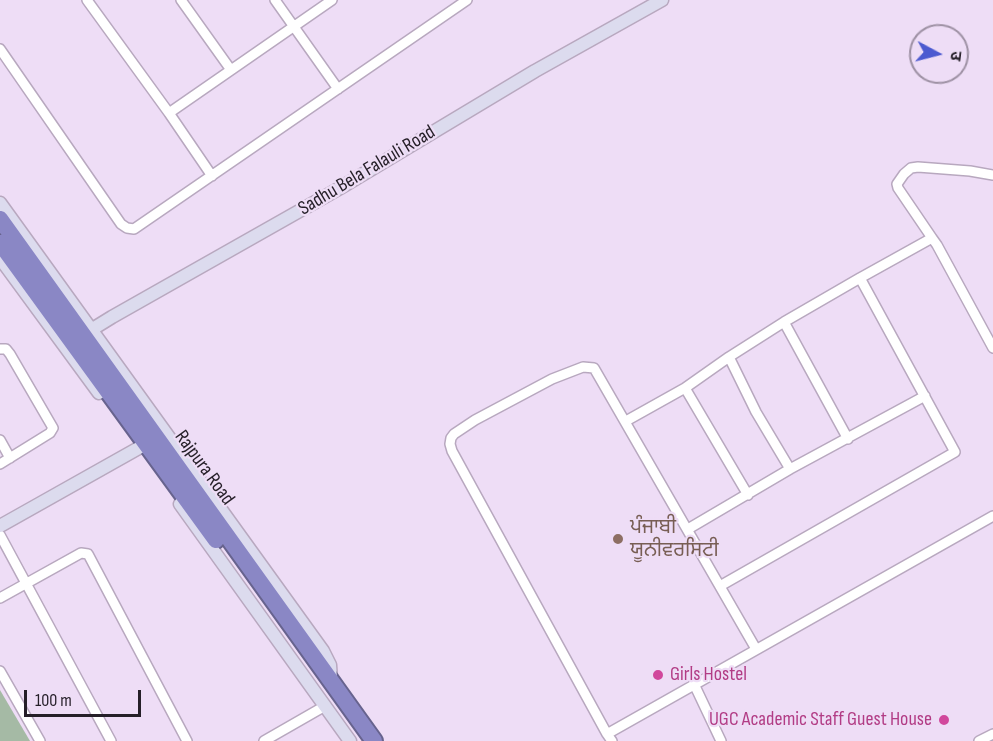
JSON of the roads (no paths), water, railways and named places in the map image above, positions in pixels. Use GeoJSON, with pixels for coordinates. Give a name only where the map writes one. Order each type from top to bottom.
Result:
{"type":"FeatureCollection","features":[{"type":"Feature","properties":{"kind":"highway","name":"Rajpura Road"},"geometry":{"type":"LineString","coordinates":[[0,219],[82,336],[121,407],[360,741]]}},
{"type":"Feature","properties":{"kind":"highway"},"geometry":{"type":"LineString","coordinates":[[0,243],[82,336]]}},
{"type":"Feature","properties":{"kind":"highway","name":"Rajpura Road"},"geometry":{"type":"LineString","coordinates":[[147,444],[332,682],[374,741]]}},
{"type":"Feature","properties":{"kind":"street"},"geometry":{"type":"LineString","coordinates":[[87,0],[212,176]]}},
{"type":"Feature","properties":{"kind":"street"},"geometry":{"type":"LineString","coordinates":[[181,0],[231,70]]}},
{"type":"Feature","properties":{"kind":"street"},"geometry":{"type":"LineString","coordinates":[[274,0],[338,89]]}},
{"type":"Feature","properties":{"kind":"street"},"geometry":{"type":"LineString","coordinates":[[169,113],[332,0]]}},
{"type":"Feature","properties":{"kind":"street"},"geometry":{"type":"LineString","coordinates":[[0,49],[122,224],[127,228],[137,229],[467,0]]}},
{"type":"Feature","properties":{"kind":"street","name":"Sadhu Bela Falauli Road"},"geometry":{"type":"LineString","coordinates":[[82,336],[340,188],[535,71],[662,0]]}},
{"type":"Feature","properties":{"kind":"street"},"geometry":{"type":"LineString","coordinates":[[993,175],[918,167],[911,168],[903,174],[897,184],[937,245],[993,348]]}},
{"type":"Feature","properties":{"kind":"street"},"geometry":{"type":"LineString","coordinates":[[0,202],[82,336],[323,651],[331,670],[332,682]]}},
{"type":"Feature","properties":{"kind":"street"},"geometry":{"type":"LineString","coordinates":[[626,421],[685,388],[784,322],[932,238]]}},
{"type":"Feature","properties":{"kind":"street"},"geometry":{"type":"LineString","coordinates":[[0,258],[147,444],[350,741]]}},
{"type":"Feature","properties":{"kind":"street"},"geometry":{"type":"LineString","coordinates":[[720,586],[955,452],[861,278]]}},
{"type":"Feature","properties":{"kind":"street"},"geometry":{"type":"LineString","coordinates":[[784,322],[848,439]]}},
{"type":"Feature","properties":{"kind":"street"},"geometry":{"type":"LineString","coordinates":[[0,349],[6,349],[10,354],[53,428],[50,433],[0,464]]}},
{"type":"Feature","properties":{"kind":"street"},"geometry":{"type":"LineString","coordinates":[[729,357],[756,412],[790,469]]}},
{"type":"Feature","properties":{"kind":"street"},"geometry":{"type":"LineString","coordinates":[[756,649],[594,368],[583,367],[552,379],[475,420],[451,438],[450,444],[609,737],[694,684],[993,516]]}},
{"type":"Feature","properties":{"kind":"street"},"geometry":{"type":"LineString","coordinates":[[685,388],[748,495]]}},
{"type":"Feature","properties":{"kind":"street"},"geometry":{"type":"LineString","coordinates":[[688,529],[790,469],[925,396]]}},
{"type":"Feature","properties":{"kind":"street"},"geometry":{"type":"LineString","coordinates":[[0,441],[10,459]]}},
{"type":"Feature","properties":{"kind":"street"},"geometry":{"type":"LineString","coordinates":[[0,526],[147,444]]}},
{"type":"Feature","properties":{"kind":"street"},"geometry":{"type":"LineString","coordinates":[[0,535],[111,741]]}},
{"type":"Feature","properties":{"kind":"street"},"geometry":{"type":"LineString","coordinates":[[0,598],[81,553],[88,554],[187,741]]}},
{"type":"Feature","properties":{"kind":"street"},"geometry":{"type":"LineString","coordinates":[[0,671],[40,741]]}},
{"type":"Feature","properties":{"kind":"street"},"geometry":{"type":"LineString","coordinates":[[694,684],[721,741]]}},
{"type":"Feature","properties":{"kind":"street"},"geometry":{"type":"LineString","coordinates":[[264,741],[325,706]]}},
{"type":"Feature","properties":{"kind":"street"},"geometry":{"type":"LineString","coordinates":[[979,741],[993,734]]}},
{"type":"Feature","properties":{"kind":"place","name":"ਪੰਜਾਬੀ ਯੂਨੀਵਰਸਿਟੀ"},"geometry":{"type":"Point","coordinates":[618,539]}},
{"type":"Feature","properties":{"kind":"place","name":"Girls Hostel"},"geometry":{"type":"Point","coordinates":[658,675]}},
{"type":"Feature","properties":{"kind":"place","name":"UGC Academic Staff Guest House"},"geometry":{"type":"Point","coordinates":[944,720]}}]}
